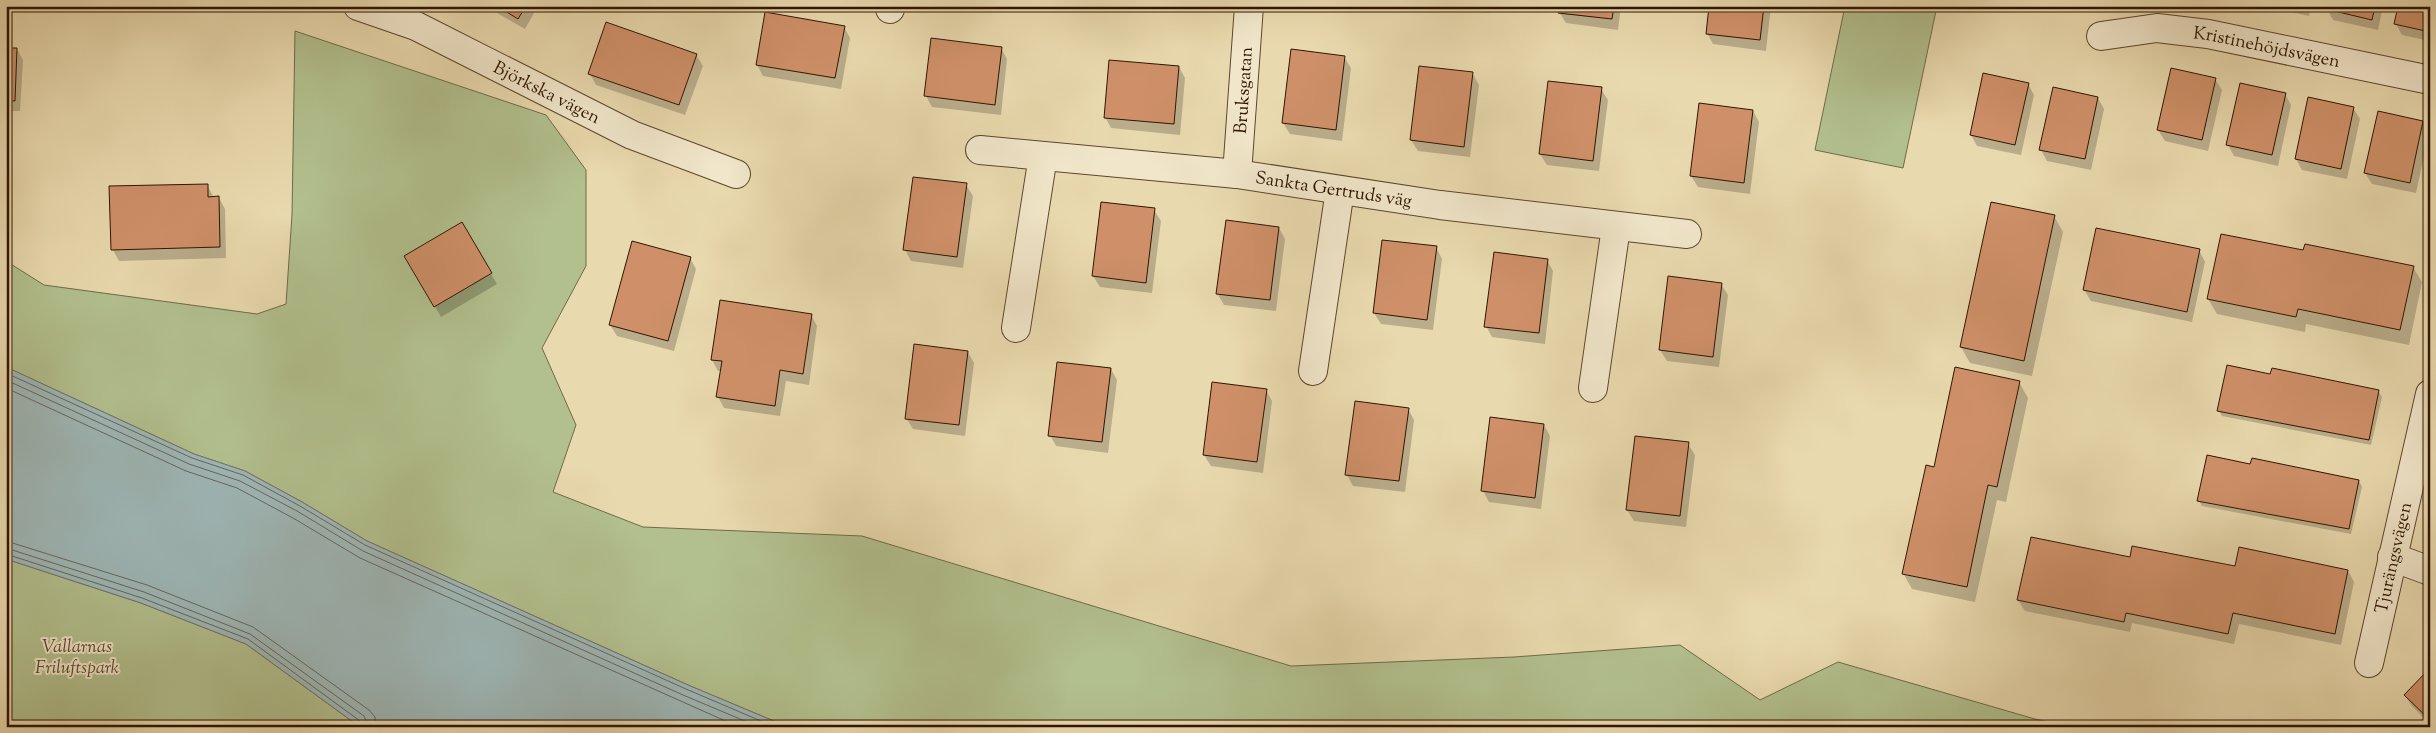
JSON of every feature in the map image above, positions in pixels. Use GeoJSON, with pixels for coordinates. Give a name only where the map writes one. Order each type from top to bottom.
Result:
{"type":"FeatureCollection","features":[{"type":"Feature","properties":{"kind":"street","name":"Björkska vägen"},"geometry":{"type":"LineString","coordinates":[[358,6],[416,26],[632,135],[736,174]]}},
{"type":"Feature","properties":{"kind":"street","name":"Bruksgatan"},"geometry":{"type":"LineString","coordinates":[[1237,174],[1249,6]]}},
{"type":"Feature","properties":{"kind":"street","name":"Kristinehöjdsvägen"},"geometry":{"type":"LineString","coordinates":[[2101,36],[2157,28],[2208,34],[2430,80]]}},
{"type":"Feature","properties":{"kind":"street","name":"Sankta Gertruds väg"},"geometry":{"type":"LineString","coordinates":[[980,150],[1237,174],[1340,190],[1616,227],[1687,234]]}},
{"type":"Feature","properties":{"kind":"street"},"geometry":{"type":"LineString","coordinates":[[1016,328],[1044,156]]}},
{"type":"Feature","properties":{"kind":"street"},"geometry":{"type":"LineString","coordinates":[[1313,371],[1340,190]]}},
{"type":"Feature","properties":{"kind":"street"},"geometry":{"type":"LineString","coordinates":[[1593,388],[1616,227]]}},
{"type":"Feature","properties":{"kind":"street","name":"Tjurängsvägen"},"geometry":{"type":"LineString","coordinates":[[2369,663],[2430,394]]}},
{"type":"Feature","properties":{"kind":"street"},"geometry":{"type":"LineString","coordinates":[[2392,557],[2430,571]]}},
{"type":"Feature","properties":{"kind":"green space"},"geometry":{"type":"Polygon","coordinates":[[[1845,6],[1937,6],[1903,168],[1815,150],[1845,6]]]}},
{"type":"Feature","properties":{"kind":"green space"},"geometry":{"type":"Polygon","coordinates":[[[295,31],[546,115],[586,170],[586,266],[542,348],[576,425],[553,492],[643,527],[862,536],[1291,666],[1514,657],[1680,645],[1760,700],[1838,662],[2035,719],[2072,727],[788,727],[688,685],[367,541],[245,471],[194,454],[6,367],[6,261],[44,285],[257,314],[286,304],[292,215],[295,31]]]}},
{"type":"Feature","properties":{"kind":"green space","name":"Vallarnas Friluftspark"},"geometry":{"type":"Polygon","coordinates":[[[6,559],[141,603],[246,644],[360,727],[6,727],[6,559]]]}},
{"type":"Feature","properties":{"kind":"water"},"geometry":{"type":"Polygon","coordinates":[[[6,367],[194,454],[245,471],[367,541],[688,685],[788,727],[360,727],[246,644],[141,603],[6,559],[6,367]]]}},
{"type":"Feature","properties":{"kind":"building"},"geometry":{"type":"Polygon","coordinates":[[[497,6],[526,6],[518,19],[497,6]]]}},
{"type":"Feature","properties":{"kind":"building"},"geometry":{"type":"Polygon","coordinates":[[[1559,6],[1614,6],[1612,19],[1558,13],[1559,6]]]}},
{"type":"Feature","properties":{"kind":"building"},"geometry":{"type":"Polygon","coordinates":[[[1709,6],[1764,6],[1760,40],[1706,34],[1709,6]]]}},
{"type":"Feature","properties":{"kind":"building"},"geometry":{"type":"Polygon","coordinates":[[[2326,6],[2375,6],[2372,20],[2326,9],[2326,6]]]}},
{"type":"Feature","properties":{"kind":"building"},"geometry":{"type":"Polygon","coordinates":[[[2398,6],[2430,6],[2430,32],[2394,24],[2398,6]]]}},
{"type":"Feature","properties":{"kind":"building"},"geometry":{"type":"Polygon","coordinates":[[[765,12],[845,26],[835,78],[756,65],[765,12]]]}},
{"type":"Feature","properties":{"kind":"building"},"geometry":{"type":"Polygon","coordinates":[[[606,22],[697,54],[679,105],[588,74],[606,22]]]}},
{"type":"Feature","properties":{"kind":"building"},"geometry":{"type":"Polygon","coordinates":[[[931,38],[1002,47],[995,105],[924,96],[931,38]]]}},
{"type":"Feature","properties":{"kind":"building"},"geometry":{"type":"Polygon","coordinates":[[[6,48],[17,48],[15,101],[6,100],[6,48]]]}},
{"type":"Feature","properties":{"kind":"building"},"geometry":{"type":"Polygon","coordinates":[[[1291,49],[1345,56],[1336,130],[1282,123],[1291,49]]]}},
{"type":"Feature","properties":{"kind":"building"},"geometry":{"type":"Polygon","coordinates":[[[1109,60],[1179,66],[1174,124],[1104,118],[1109,60]]]}},
{"type":"Feature","properties":{"kind":"building"},"geometry":{"type":"Polygon","coordinates":[[[1419,66],[1473,72],[1464,147],[1410,140],[1419,66]]]}},
{"type":"Feature","properties":{"kind":"building"},"geometry":{"type":"Polygon","coordinates":[[[2171,68],[2216,78],[2202,140],[2157,130],[2171,68]]]}},
{"type":"Feature","properties":{"kind":"building"},"geometry":{"type":"Polygon","coordinates":[[[1983,73],[2029,83],[2015,145],[1970,135],[1983,73]]]}},
{"type":"Feature","properties":{"kind":"building"},"geometry":{"type":"Polygon","coordinates":[[[1548,81],[1602,87],[1593,161],[1539,154],[1548,81]]]}},
{"type":"Feature","properties":{"kind":"building"},"geometry":{"type":"Polygon","coordinates":[[[2240,83],[2286,93],[2272,155],[2226,145],[2240,83]]]}},
{"type":"Feature","properties":{"kind":"building"},"geometry":{"type":"Polygon","coordinates":[[[2053,87],[2098,97],[2085,159],[2039,150],[2053,87]]]}},
{"type":"Feature","properties":{"kind":"building"},"geometry":{"type":"Polygon","coordinates":[[[2308,97],[2354,107],[2341,169],[2295,159],[2308,97]]]}},
{"type":"Feature","properties":{"kind":"building"},"geometry":{"type":"Polygon","coordinates":[[[1699,103],[1753,110],[1744,183],[1690,176],[1699,103]]]}},
{"type":"Feature","properties":{"kind":"building"},"geometry":{"type":"Polygon","coordinates":[[[2378,111],[2423,121],[2410,183],[2364,173],[2378,111]]]}},
{"type":"Feature","properties":{"kind":"building"},"geometry":{"type":"Polygon","coordinates":[[[913,177],[967,183],[957,257],[903,250],[913,177]]]}},
{"type":"Feature","properties":{"kind":"building"},"geometry":{"type":"Polygon","coordinates":[[[208,184],[208,197],[219,196],[220,247],[111,250],[109,186],[208,184]]]}},
{"type":"Feature","properties":{"kind":"building"},"geometry":{"type":"Polygon","coordinates":[[[1101,202],[1155,208],[1146,283],[1092,276],[1101,202]]]}},
{"type":"Feature","properties":{"kind":"building"},"geometry":{"type":"Polygon","coordinates":[[[1991,202],[2055,215],[2024,361],[1960,347],[1991,202]]]}},
{"type":"Feature","properties":{"kind":"building"},"geometry":{"type":"Polygon","coordinates":[[[1226,220],[1279,227],[1270,300],[1216,294],[1226,220]]]}},
{"type":"Feature","properties":{"kind":"building"},"geometry":{"type":"Polygon","coordinates":[[[462,222],[492,273],[434,307],[404,256],[462,222]]]}},
{"type":"Feature","properties":{"kind":"building"},"geometry":{"type":"Polygon","coordinates":[[[2096,228],[2200,249],[2187,312],[2083,290],[2096,228]]]}},
{"type":"Feature","properties":{"kind":"building"},"geometry":{"type":"Polygon","coordinates":[[[2221,234],[2303,250],[2305,244],[2414,266],[2400,330],[2298,309],[2296,317],[2207,299],[2221,234]]]}},
{"type":"Feature","properties":{"kind":"building"},"geometry":{"type":"Polygon","coordinates":[[[1382,240],[1437,246],[1427,320],[1373,313],[1382,240]]]}},
{"type":"Feature","properties":{"kind":"building"},"geometry":{"type":"Polygon","coordinates":[[[632,241],[691,257],[668,341],[609,325],[632,241]]]}},
{"type":"Feature","properties":{"kind":"building"},"geometry":{"type":"Polygon","coordinates":[[[1494,252],[1548,259],[1539,333],[1484,327],[1494,252]]]}},
{"type":"Feature","properties":{"kind":"building"},"geometry":{"type":"Polygon","coordinates":[[[1668,276],[1722,283],[1713,357],[1659,350],[1668,276]]]}},
{"type":"Feature","properties":{"kind":"building"},"geometry":{"type":"Polygon","coordinates":[[[720,300],[812,314],[803,374],[780,370],[775,406],[716,397],[722,361],[711,360],[720,300]]]}},
{"type":"Feature","properties":{"kind":"building"},"geometry":{"type":"Polygon","coordinates":[[[914,344],[968,351],[959,425],[905,419],[914,344]]]}},
{"type":"Feature","properties":{"kind":"building"},"geometry":{"type":"Polygon","coordinates":[[[1057,362],[1111,368],[1102,442],[1048,436],[1057,362]]]}},
{"type":"Feature","properties":{"kind":"building"},"geometry":{"type":"Polygon","coordinates":[[[2227,365],[2270,374],[2272,368],[2379,390],[2369,440],[2217,411],[2227,365]]]}},
{"type":"Feature","properties":{"kind":"building"},"geometry":{"type":"Polygon","coordinates":[[[1955,367],[2020,381],[1997,487],[1988,485],[1967,587],[1902,574],[1926,465],[1934,467],[1955,367]]]}},
{"type":"Feature","properties":{"kind":"building"},"geometry":{"type":"Polygon","coordinates":[[[1212,382],[1267,389],[1257,462],[1203,455],[1212,382]]]}},
{"type":"Feature","properties":{"kind":"building"},"geometry":{"type":"Polygon","coordinates":[[[1355,401],[1409,408],[1399,481],[1345,475],[1355,401]]]}},
{"type":"Feature","properties":{"kind":"building"},"geometry":{"type":"Polygon","coordinates":[[[1490,417],[1544,424],[1535,498],[1481,491],[1490,417]]]}},
{"type":"Feature","properties":{"kind":"building"},"geometry":{"type":"Polygon","coordinates":[[[1635,436],[1689,442],[1680,516],[1626,510],[1635,436]]]}},
{"type":"Feature","properties":{"kind":"building"},"geometry":{"type":"Polygon","coordinates":[[[2207,455],[2250,464],[2252,458],[2359,480],[2349,529],[2197,501],[2207,455]]]}},
{"type":"Feature","properties":{"kind":"building"},"geometry":{"type":"Polygon","coordinates":[[[2031,537],[2130,557],[2132,546],[2235,566],[2239,547],[2348,570],[2335,634],[2233,613],[2228,634],[2126,613],[2124,622],[2017,600],[2031,537]]]}},
{"type":"Feature","properties":{"kind":"building"},"geometry":{"type":"Polygon","coordinates":[[[2430,668],[2430,720],[2404,695],[2430,668]]]}}]}
